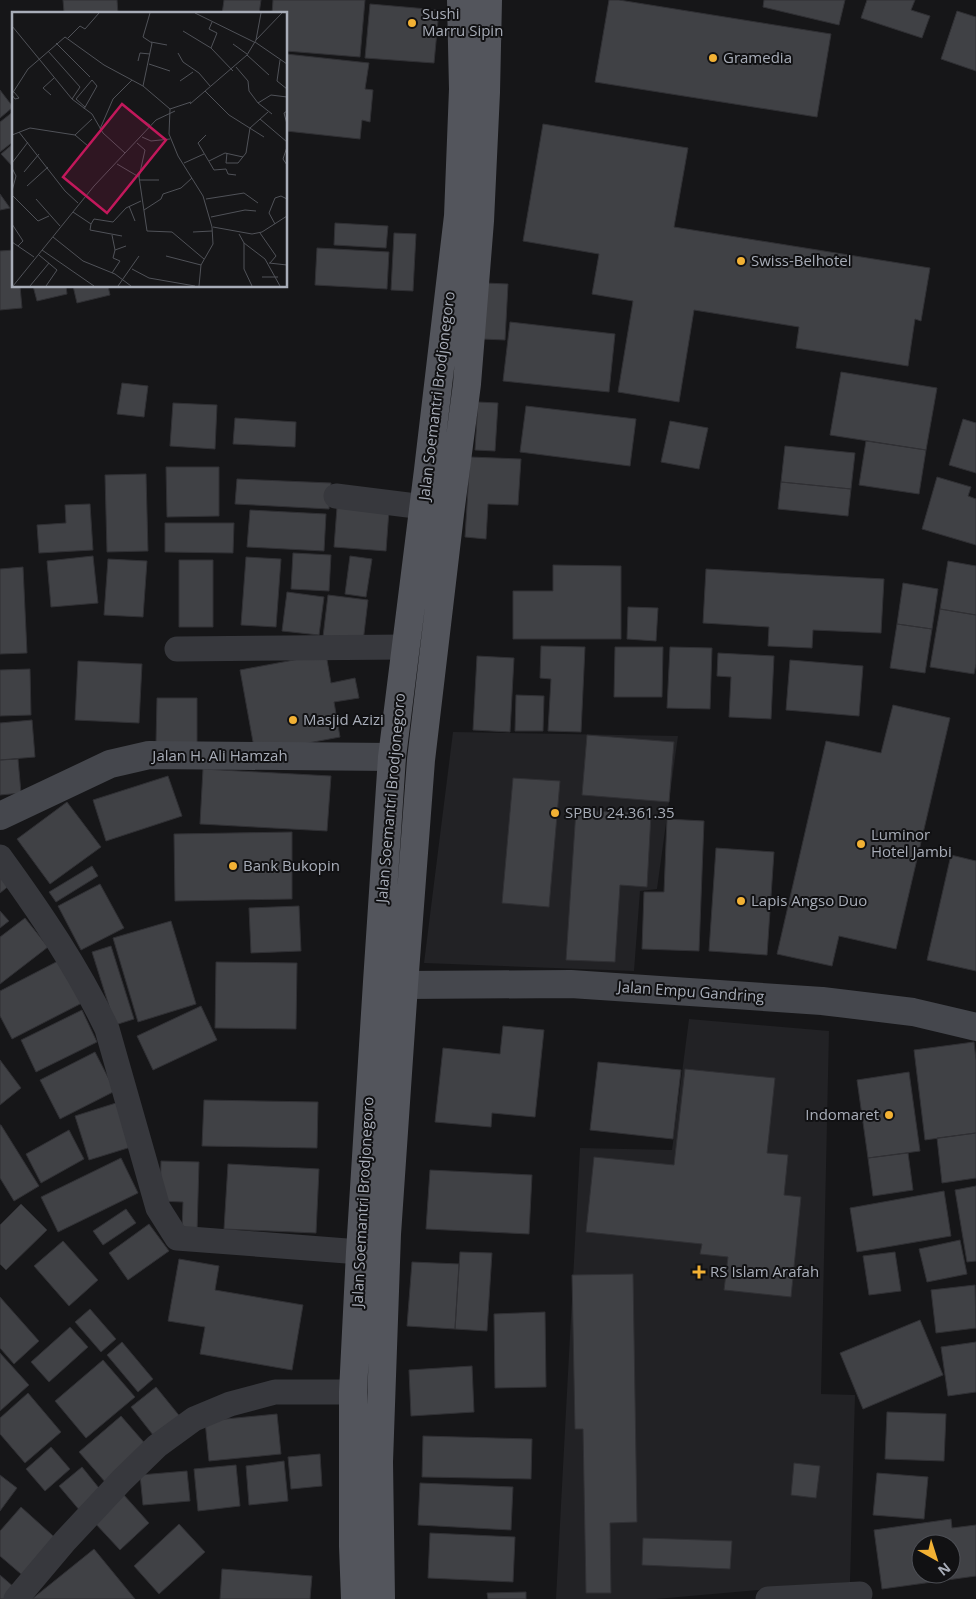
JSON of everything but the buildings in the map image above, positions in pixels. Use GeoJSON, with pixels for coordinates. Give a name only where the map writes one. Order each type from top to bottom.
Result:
{"type":"FeatureCollection","features":[{"type":"Feature","properties":{"kind":"main road","name":"Jalan Soemantri Brodjonegoro"},"geometry":{"type":"LineString","coordinates":[[355,1599],[353,1392],[376,982],[392,757],[458,216],[462,89],[461,0]]}},
{"type":"Feature","properties":{"kind":"main road","name":"Jalan Soemantri Brodjonegoro"},"geometry":{"type":"LineString","coordinates":[[382,1599],[379,1462],[387,1244],[404,985],[421,760],[467,384],[480,221],[488,0]]}},
{"type":"Feature","properties":{"kind":"main road"},"geometry":{"type":"LineString","coordinates":[[392,757],[421,760]]}},
{"type":"Feature","properties":{"kind":"main road"},"geometry":{"type":"LineString","coordinates":[[376,982],[404,985]]}},
{"type":"Feature","properties":{"kind":"street"},"geometry":{"type":"LineString","coordinates":[[336,496],[424,506]]}},
{"type":"Feature","properties":{"kind":"street"},"geometry":{"type":"LineString","coordinates":[[177,649],[406,647]]}},
{"type":"Feature","properties":{"kind":"street","name":"Jalan H. Ali Hamzah"},"geometry":{"type":"LineString","coordinates":[[0,816],[110,764],[148,755],[392,757]]}},
{"type":"Feature","properties":{"kind":"street"},"geometry":{"type":"LineString","coordinates":[[0,857],[60,945],[95,1003],[107,1029],[158,1208],[177,1238],[360,1252]]}},
{"type":"Feature","properties":{"kind":"street","name":"Jalan Empu Gandring"},"geometry":{"type":"LineString","coordinates":[[404,985],[571,984],[822,1001],[913,1012],[976,1027]]}},
{"type":"Feature","properties":{"kind":"street"},"geometry":{"type":"LineString","coordinates":[[16,1599],[65,1541],[122,1480],[157,1446],[194,1419],[230,1404],[275,1392],[353,1392]]}},
{"type":"Feature","properties":{"kind":"street"},"geometry":{"type":"LineString","coordinates":[[768,1599],[860,1594]]}},
{"type":"Feature","properties":{"kind":"shaded area","name":"SPBU 24.361.35"},"geometry":{"type":"Polygon","coordinates":[[[453,732],[678,736],[657,889],[640,891],[634,971],[424,963],[453,732]]]}},
{"type":"Feature","properties":{"kind":"shaded area","name":"RS Islam Arafah"},"geometry":{"type":"Polygon","coordinates":[[[689,1019],[829,1031],[821,1394],[855,1395],[850,1582],[656,1599],[556,1599],[580,1148],[672,1150],[689,1019]]]}},
{"type":"Feature","properties":{"kind":"place","name":"Sushi Marru Sipin"},"geometry":{"type":"Point","coordinates":[412,23]}},
{"type":"Feature","properties":{"kind":"place","name":"Gramedia"},"geometry":{"type":"Point","coordinates":[713,58]}},
{"type":"Feature","properties":{"kind":"place","name":"Swiss-Belhotel"},"geometry":{"type":"Point","coordinates":[741,261]}},
{"type":"Feature","properties":{"kind":"place","name":"Masjid Azizi"},"geometry":{"type":"Point","coordinates":[293,720]}},
{"type":"Feature","properties":{"kind":"place","name":"SPBU 24.361.35"},"geometry":{"type":"Point","coordinates":[555,813]}},
{"type":"Feature","properties":{"kind":"place","name":"Luminor Hotel Jambi"},"geometry":{"type":"Point","coordinates":[861,844]}},
{"type":"Feature","properties":{"kind":"place","name":"Bank Bukopin"},"geometry":{"type":"Point","coordinates":[233,866]}},
{"type":"Feature","properties":{"kind":"place","name":"Lapis Angso Duo"},"geometry":{"type":"Point","coordinates":[741,901]}},
{"type":"Feature","properties":{"kind":"place","name":"Indomaret"},"geometry":{"type":"Point","coordinates":[889,1115]}},
{"type":"Feature","properties":{"kind":"place","name":"RS Islam Arafah"},"geometry":{"type":"Point","coordinates":[699,1272]}}]}
